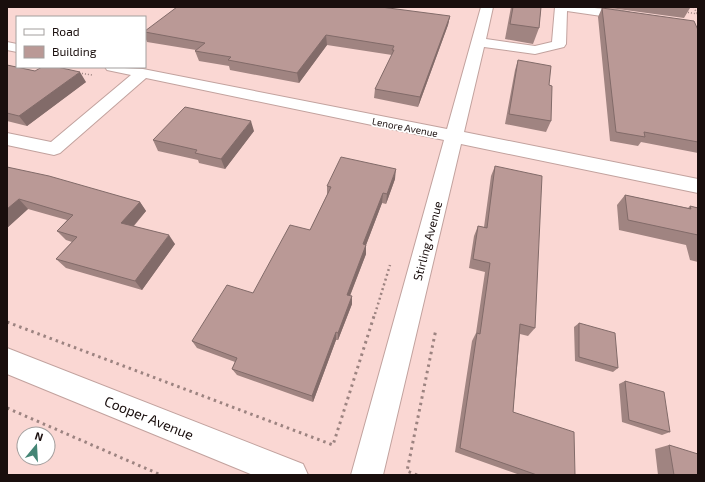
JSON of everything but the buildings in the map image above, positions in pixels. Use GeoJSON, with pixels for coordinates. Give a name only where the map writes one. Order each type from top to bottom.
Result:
{"type":"FeatureCollection","features":[{"type":"Feature","properties":{"kind":"street","name":"Stirling Avenue"},"geometry":{"type":"LineString","coordinates":[[367,475],[455,137],[487,7]]}},
{"type":"Feature","properties":{"kind":"street"},"geometry":{"type":"LineString","coordinates":[[478,42],[535,50],[559,44],[562,7],[638,17]]}},
{"type":"Feature","properties":{"kind":"street","name":"Lenore Avenue"},"geometry":{"type":"LineString","coordinates":[[114,68],[137,78],[455,137],[698,186]]}},
{"type":"Feature","properties":{"kind":"street"},"geometry":{"type":"LineString","coordinates":[[7,139],[54,149],[137,78]]}},
{"type":"Feature","properties":{"kind":"street","name":"Cooper Avenue"},"geometry":{"type":"LineString","coordinates":[[7,360],[292,475]]}},
{"type":"Feature","properties":{"kind":"path"},"geometry":{"type":"LineString","coordinates":[[694,7],[698,14]]}},
{"type":"Feature","properties":{"kind":"path"},"geometry":{"type":"LineString","coordinates":[[682,12],[698,14]]}},
{"type":"Feature","properties":{"kind":"path"},"geometry":{"type":"LineString","coordinates":[[74,72],[137,78]]}},
{"type":"Feature","properties":{"kind":"path"},"geometry":{"type":"LineString","coordinates":[[7,322],[333,445],[392,258]]}},
{"type":"Feature","properties":{"kind":"path"},"geometry":{"type":"LineString","coordinates":[[7,408],[161,475]]}}]}
